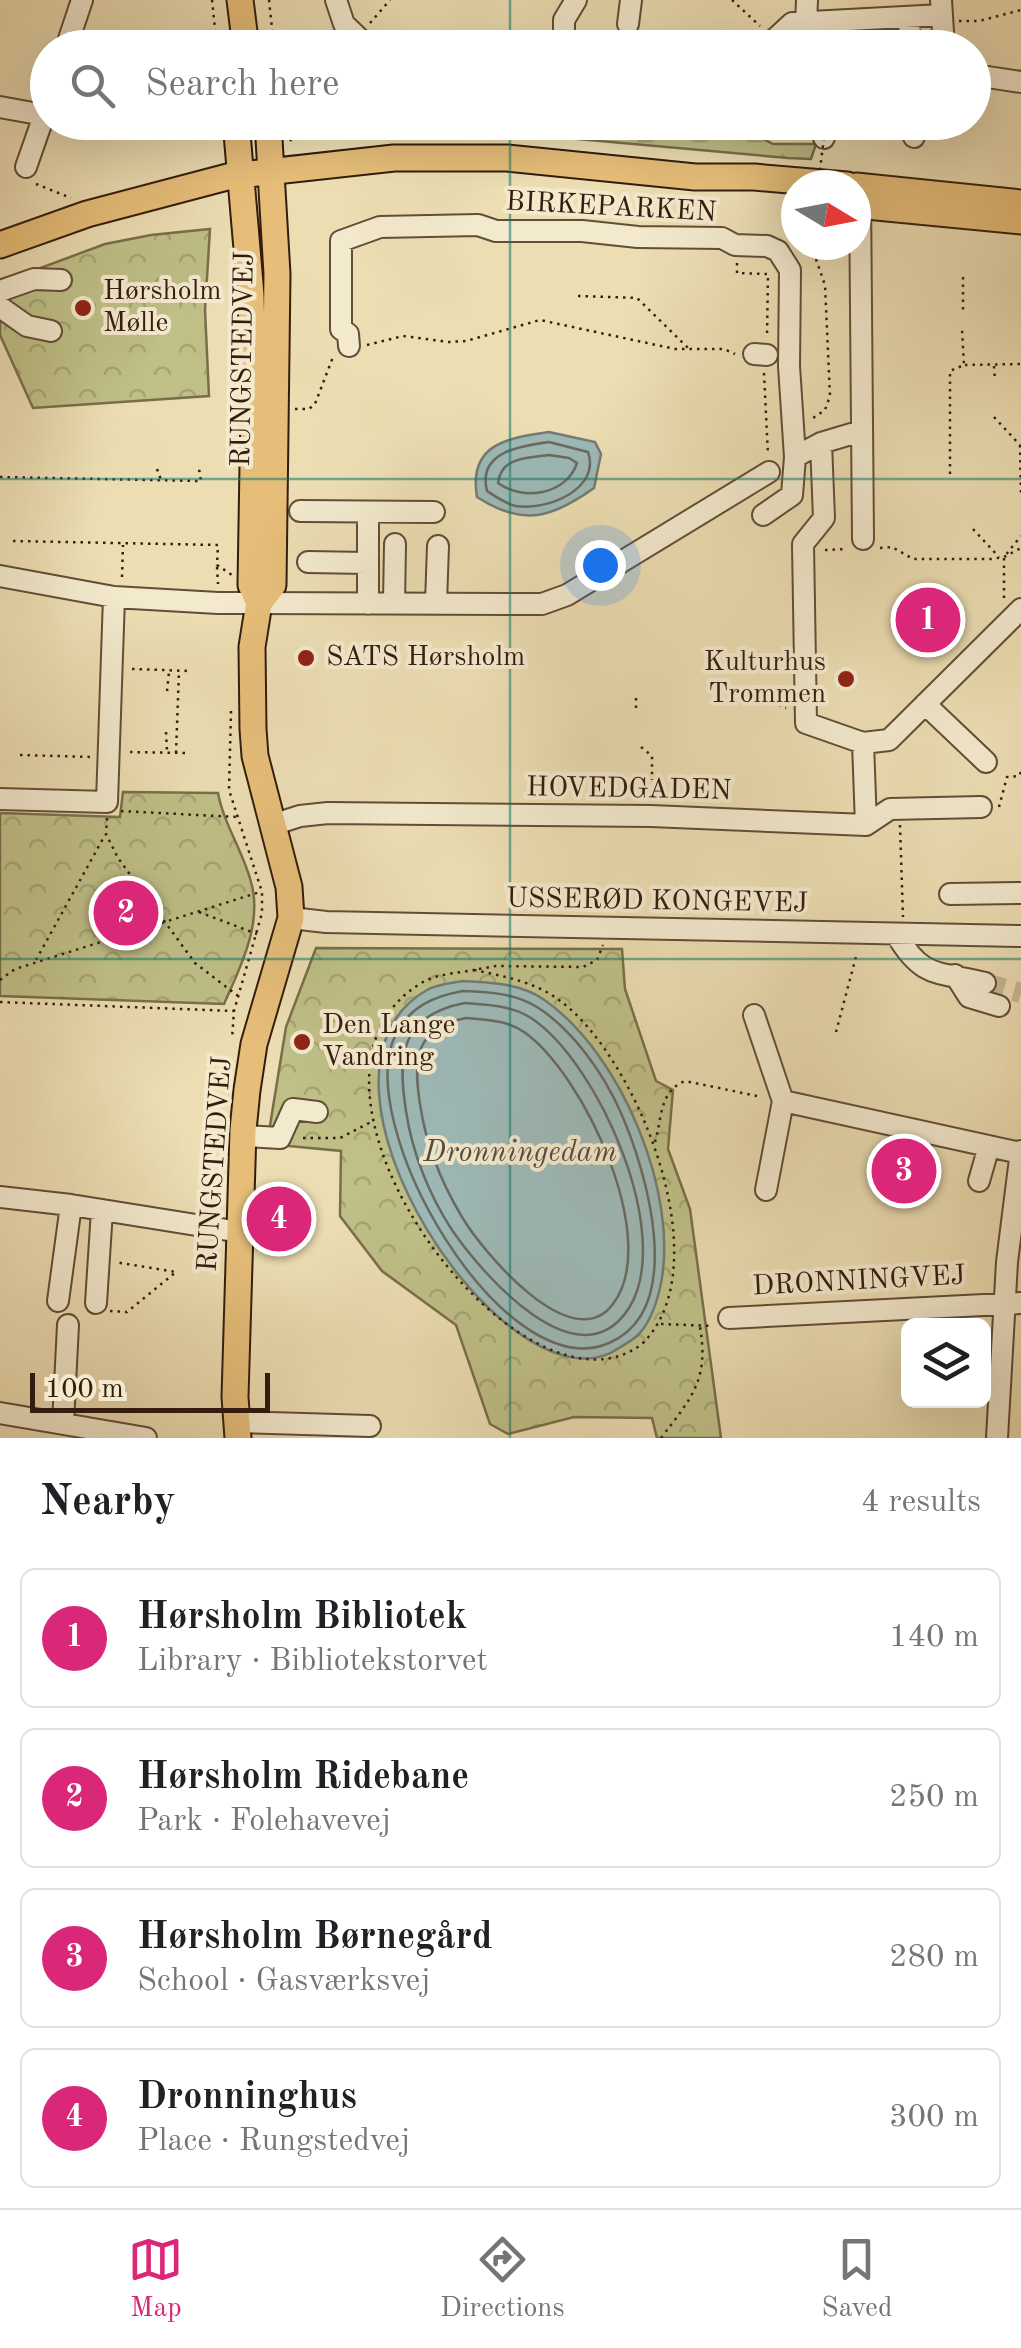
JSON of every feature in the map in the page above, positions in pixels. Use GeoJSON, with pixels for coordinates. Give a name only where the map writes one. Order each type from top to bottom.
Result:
{"type":"FeatureCollection","features":[{"type":"Feature","properties":{"kind":"main road"},"geometry":{"type":"LineString","coordinates":[[224,0],[227,30]]}},
{"type":"Feature","properties":{"kind":"main road"},"geometry":{"type":"LineString","coordinates":[[240,0],[244,30]]}},
{"type":"Feature","properties":{"kind":"main road"},"geometry":{"type":"LineString","coordinates":[[254,0],[258,30]]}},
{"type":"Feature","properties":{"kind":"main road"},"geometry":{"type":"LineString","coordinates":[[238,140],[242,174],[261,209],[268,347],[267,437],[274,474]]}},
{"type":"Feature","properties":{"kind":"main road"},"geometry":{"type":"LineString","coordinates":[[258,140],[273,170]]}},
{"type":"Feature","properties":{"kind":"main road","name":"RUNGSTEDVEJ"},"geometry":{"type":"LineString","coordinates":[[237,1430],[243,1136],[254,1044],[291,918],[289,887],[254,742],[252,647],[259,603],[273,585],[275,140]]}},
{"type":"Feature","properties":{"kind":"main road"},"geometry":{"type":"LineString","coordinates":[[0,245],[86,214],[242,174],[394,158],[507,158],[695,178],[754,177],[781,181]]}},
{"type":"Feature","properties":{"kind":"main road","name":"RUNGSTEDVEJ"},"geometry":{"type":"LineString","coordinates":[[242,174],[254,406],[251,585],[259,603]]}},
{"type":"Feature","properties":{"kind":"main road"},"geometry":{"type":"LineString","coordinates":[[695,178],[781,196]]}},
{"type":"Feature","properties":{"kind":"main road"},"geometry":{"type":"LineString","coordinates":[[871,194],[1021,203]]}},
{"type":"Feature","properties":{"kind":"main road"},"geometry":{"type":"LineString","coordinates":[[871,196],[1021,221]]}},
{"type":"Feature","properties":{"kind":"street"},"geometry":{"type":"LineString","coordinates":[[72,30],[82,0]]}},
{"type":"Feature","properties":{"kind":"street"},"geometry":{"type":"LineString","coordinates":[[336,0],[344,24],[355,30]]}},
{"type":"Feature","properties":{"kind":"street"},"geometry":{"type":"LineString","coordinates":[[565,30],[564,20],[576,0]]}},
{"type":"Feature","properties":{"kind":"street"},"geometry":{"type":"LineString","coordinates":[[628,24],[631,0]]}},
{"type":"Feature","properties":{"kind":"street"},"geometry":{"type":"LineString","coordinates":[[805,30],[807,0]]}},
{"type":"Feature","properties":{"kind":"street"},"geometry":{"type":"LineString","coordinates":[[783,30],[789,24],[805,22],[942,12]]}},
{"type":"Feature","properties":{"kind":"street"},"geometry":{"type":"LineString","coordinates":[[909,17],[909,30]]}},
{"type":"Feature","properties":{"kind":"street"},"geometry":{"type":"LineString","coordinates":[[991,77],[1021,82]]}},
{"type":"Feature","properties":{"kind":"street"},"geometry":{"type":"LineString","coordinates":[[0,107],[30,109]]}},
{"type":"Feature","properties":{"kind":"street"},"geometry":{"type":"LineString","coordinates":[[26,167],[35,140]]}},
{"type":"Feature","properties":{"kind":"street","name":"BIRKEPARKEN"},"geometry":{"type":"LineString","coordinates":[[349,346],[348,334],[341,329],[341,240],[380,227],[478,225],[496,231],[722,238],[736,245],[768,246],[778,251],[790,270],[795,457]]}},
{"type":"Feature","properties":{"kind":"street"},"geometry":{"type":"LineString","coordinates":[[858,260],[865,545]]}},
{"type":"Feature","properties":{"kind":"street"},"geometry":{"type":"LineString","coordinates":[[0,290],[34,279],[61,280]]}},
{"type":"Feature","properties":{"kind":"street"},"geometry":{"type":"LineString","coordinates":[[0,307],[27,326],[50,330]]}},
{"type":"Feature","properties":{"kind":"street"},"geometry":{"type":"LineString","coordinates":[[763,516],[792,495],[795,457],[821,443],[862,430]]}},
{"type":"Feature","properties":{"kind":"street"},"geometry":{"type":"LineString","coordinates":[[821,443],[824,518],[803,544],[806,723],[858,740],[889,740],[1021,609]]}},
{"type":"Feature","properties":{"kind":"street"},"geometry":{"type":"LineString","coordinates":[[0,576],[114,597],[523,606],[554,600],[768,472]]}},
{"type":"Feature","properties":{"kind":"street"},"geometry":{"type":"LineString","coordinates":[[300,511],[434,512]]}},
{"type":"Feature","properties":{"kind":"street"},"geometry":{"type":"LineString","coordinates":[[368,512],[368,604]]}},
{"type":"Feature","properties":{"kind":"street"},"geometry":{"type":"LineString","coordinates":[[394,604],[395,544]]}},
{"type":"Feature","properties":{"kind":"street"},"geometry":{"type":"LineString","coordinates":[[436,604],[438,546]]}},
{"type":"Feature","properties":{"kind":"street"},"geometry":{"type":"LineString","coordinates":[[308,562],[368,563]]}},
{"type":"Feature","properties":{"kind":"street"},"geometry":{"type":"LineString","coordinates":[[0,799],[107,802],[114,597]]}},
{"type":"Feature","properties":{"kind":"street"},"geometry":{"type":"LineString","coordinates":[[925,704],[986,762]]}},
{"type":"Feature","properties":{"kind":"street"},"geometry":{"type":"LineString","coordinates":[[858,740],[866,825]]}},
{"type":"Feature","properties":{"kind":"street","name":"HOVEDGADEN"},"geometry":{"type":"LineString","coordinates":[[272,825],[328,813],[651,816],[866,825],[890,809],[982,807]]}},
{"type":"Feature","properties":{"kind":"street"},"geometry":{"type":"LineString","coordinates":[[950,894],[1021,893]]}},
{"type":"Feature","properties":{"kind":"street","name":"USSERØD KONGEVEJ"},"geometry":{"type":"LineString","coordinates":[[291,918],[326,922],[1021,936]]}},
{"type":"Feature","properties":{"kind":"street"},"geometry":{"type":"LineString","coordinates":[[900,934],[919,966],[935,974],[985,983]]}},
{"type":"Feature","properties":{"kind":"street"},"geometry":{"type":"LineString","coordinates":[[955,975],[969,997],[1011,1009]]}},
{"type":"Feature","properties":{"kind":"street"},"geometry":{"type":"LineString","coordinates":[[754,1015],[783,1101],[766,1190]]}},
{"type":"Feature","properties":{"kind":"street"},"geometry":{"type":"LineString","coordinates":[[783,1101],[1021,1152],[1013,1302],[996,1438]]}},
{"type":"Feature","properties":{"kind":"street"},"geometry":{"type":"LineString","coordinates":[[243,1136],[280,1138],[294,1109],[317,1112]]}},
{"type":"Feature","properties":{"kind":"street"},"geometry":{"type":"LineString","coordinates":[[979,1182],[988,1146]]}},
{"type":"Feature","properties":{"kind":"street"},"geometry":{"type":"LineString","coordinates":[[0,1197],[240,1232]]}},
{"type":"Feature","properties":{"kind":"street"},"geometry":{"type":"LineString","coordinates":[[58,1300],[71,1206]]}},
{"type":"Feature","properties":{"kind":"street"},"geometry":{"type":"LineString","coordinates":[[96,1303],[102,1210]]}},
{"type":"Feature","properties":{"kind":"street","name":"DRONNINGVEJ"},"geometry":{"type":"LineString","coordinates":[[729,1318],[1013,1302]]}},
{"type":"Feature","properties":{"kind":"street"},"geometry":{"type":"LineString","coordinates":[[63,1424],[68,1325]]}},
{"type":"Feature","properties":{"kind":"street"},"geometry":{"type":"LineString","coordinates":[[0,1413],[146,1438]]}},
{"type":"Feature","properties":{"kind":"street"},"geometry":{"type":"LineString","coordinates":[[237,1430],[370,1426]]}},
{"type":"Feature","properties":{"kind":"path"},"geometry":{"type":"LineString","coordinates":[[212,0],[215,30]]}},
{"type":"Feature","properties":{"kind":"path"},"geometry":{"type":"LineString","coordinates":[[269,0],[272,30]]}},
{"type":"Feature","properties":{"kind":"path"},"geometry":{"type":"LineString","coordinates":[[732,0],[758,30]]}},
{"type":"Feature","properties":{"kind":"path"},"geometry":{"type":"LineString","coordinates":[[942,12],[979,21],[1021,10]]}},
{"type":"Feature","properties":{"kind":"path"},"geometry":{"type":"LineString","coordinates":[[820,170],[823,140]]}},
{"type":"Feature","properties":{"kind":"path"},"geometry":{"type":"LineString","coordinates":[[39,185],[70,198]]}},
{"type":"Feature","properties":{"kind":"path"},"geometry":{"type":"LineString","coordinates":[[792,424],[816,417],[825,410],[830,396],[825,286],[814,260]]}},
{"type":"Feature","properties":{"kind":"path"},"geometry":{"type":"LineString","coordinates":[[962,277],[963,310]]}},
{"type":"Feature","properties":{"kind":"path"},"geometry":{"type":"LineString","coordinates":[[578,296],[637,298],[690,350]]}},
{"type":"Feature","properties":{"kind":"path"},"geometry":{"type":"LineString","coordinates":[[274,411],[309,409],[315,404],[328,365],[338,350],[403,336],[449,342],[540,320],[675,350],[724,349],[754,354]]}},
{"type":"Feature","properties":{"kind":"path"},"geometry":{"type":"LineString","coordinates":[[962,330],[964,365]]}},
{"type":"Feature","properties":{"kind":"path"},"geometry":{"type":"LineString","coordinates":[[994,364],[995,381]]}},
{"type":"Feature","properties":{"kind":"path"},"geometry":{"type":"LineString","coordinates":[[950,474],[950,371],[964,365],[1021,364]]}},
{"type":"Feature","properties":{"kind":"path"},"geometry":{"type":"LineString","coordinates":[[994,417],[1020,446],[1021,494]]}},
{"type":"Feature","properties":{"kind":"path"},"geometry":{"type":"LineString","coordinates":[[38,467],[38,478]]}},
{"type":"Feature","properties":{"kind":"path"},"geometry":{"type":"LineString","coordinates":[[78,468],[79,479]]}},
{"type":"Feature","properties":{"kind":"path"},"geometry":{"type":"LineString","coordinates":[[118,469],[119,480]]}},
{"type":"Feature","properties":{"kind":"path"},"geometry":{"type":"LineString","coordinates":[[156,469],[160,480]]}},
{"type":"Feature","properties":{"kind":"path"},"geometry":{"type":"LineString","coordinates":[[0,478],[201,481],[199,469]]}},
{"type":"Feature","properties":{"kind":"path"},"geometry":{"type":"LineString","coordinates":[[973,529],[1001,557],[1005,625]]}},
{"type":"Feature","properties":{"kind":"path"},"geometry":{"type":"LineString","coordinates":[[1001,557],[1021,536]]}},
{"type":"Feature","properties":{"kind":"path"},"geometry":{"type":"LineString","coordinates":[[13,542],[218,545],[218,584],[222,585]]}},
{"type":"Feature","properties":{"kind":"path"},"geometry":{"type":"LineString","coordinates":[[114,597],[122,575],[123,543]]}},
{"type":"Feature","properties":{"kind":"path"},"geometry":{"type":"LineString","coordinates":[[803,550],[865,545],[892,548],[913,559],[1001,557],[1021,548]]}},
{"type":"Feature","properties":{"kind":"path"},"geometry":{"type":"LineString","coordinates":[[218,565],[233,576]]}},
{"type":"Feature","properties":{"kind":"path"},"geometry":{"type":"LineString","coordinates":[[111,668],[190,671]]}},
{"type":"Feature","properties":{"kind":"path"},"geometry":{"type":"LineString","coordinates":[[166,691],[169,670]]}},
{"type":"Feature","properties":{"kind":"path"},"geometry":{"type":"LineString","coordinates":[[176,753],[179,670]]}},
{"type":"Feature","properties":{"kind":"path"},"geometry":{"type":"LineString","coordinates":[[636,693],[636,708]]}},
{"type":"Feature","properties":{"kind":"path"},"geometry":{"type":"LineString","coordinates":[[765,698],[784,708],[807,707]]}},
{"type":"Feature","properties":{"kind":"path"},"geometry":{"type":"LineString","coordinates":[[166,732],[167,753]]}},
{"type":"Feature","properties":{"kind":"path"},"geometry":{"type":"LineString","coordinates":[[642,747],[652,756],[652,780]]}},
{"type":"Feature","properties":{"kind":"path"},"geometry":{"type":"LineString","coordinates":[[20,755],[188,754]]}},
{"type":"Feature","properties":{"kind":"path"},"geometry":{"type":"LineString","coordinates":[[982,807],[1000,807],[1007,777],[1020,776]]}},
{"type":"Feature","properties":{"kind":"path"},"geometry":{"type":"LineString","coordinates":[[107,802],[124,814],[236,818]]}},
{"type":"Feature","properties":{"kind":"path"},"geometry":{"type":"LineString","coordinates":[[34,963],[106,834],[107,802]]}},
{"type":"Feature","properties":{"kind":"path"},"geometry":{"type":"LineString","coordinates":[[900,809],[900,934]]}},
{"type":"Feature","properties":{"kind":"path"},"geometry":{"type":"LineString","coordinates":[[106,834],[118,858],[195,964],[239,996]]}},
{"type":"Feature","properties":{"kind":"path"},"geometry":{"type":"LineString","coordinates":[[0,980],[15,969],[262,892],[258,934],[234,1011],[0,1002]]}},
{"type":"Feature","properties":{"kind":"path"},"geometry":{"type":"LineString","coordinates":[[196,910],[258,934]]}},
{"type":"Feature","properties":{"kind":"path"},"geometry":{"type":"LineString","coordinates":[[423,1244],[383,1163],[372,1122],[372,1051],[384,1022],[403,996],[427,979],[496,966],[583,967],[597,960],[607,928]]}},
{"type":"Feature","properties":{"kind":"path"},"geometry":{"type":"LineString","coordinates":[[836,1032],[862,932]]}},
{"type":"Feature","properties":{"kind":"path"},"geometry":{"type":"LineString","coordinates":[[474,970],[518,980],[558,999],[586,1025],[608,1053],[654,1144],[669,1198],[672,1276],[660,1324],[630,1354]]}},
{"type":"Feature","properties":{"kind":"path"},"geometry":{"type":"LineString","coordinates":[[654,1144],[665,1098],[673,1086],[685,1081],[783,1101]]}},
{"type":"Feature","properties":{"kind":"path"},"geometry":{"type":"LineString","coordinates":[[280,1138],[340,1138],[372,1122]]}},
{"type":"Feature","properties":{"kind":"path"},"geometry":{"type":"LineString","coordinates":[[96,1303],[100,1310],[127,1312],[176,1272],[99,1260]]}},
{"type":"Feature","properties":{"kind":"path","name":"DRONNINGVEJ"},"geometry":{"type":"LineString","coordinates":[[660,1324],[700,1327],[720,1325],[729,1318]]}},
{"type":"Feature","properties":{"kind":"path"},"geometry":{"type":"LineString","coordinates":[[661,1438],[691,1399],[701,1377],[704,1356],[700,1327]]}},
{"type":"Feature","properties":{"kind":"green space"},"geometry":{"type":"Polygon","coordinates":[[[588,140],[765,140],[773,144],[816,144],[811,159],[588,140]]]}},
{"type":"Feature","properties":{"kind":"green space"},"geometry":{"type":"Polygon","coordinates":[[[210,229],[205,310],[209,396],[33,408],[0,335],[0,283],[105,244],[210,229]]]}},
{"type":"Feature","properties":{"kind":"green space"},"geometry":{"type":"Polygon","coordinates":[[[123,792],[218,793],[248,871],[254,898],[248,945],[224,1004],[0,996],[0,813],[120,817],[123,792]]]}},
{"type":"Feature","properties":{"kind":"green space"},"geometry":{"type":"Polygon","coordinates":[[[316,948],[622,949],[625,989],[656,1081],[673,1090],[668,1149],[690,1209],[721,1438],[657,1438],[652,1418],[574,1417],[508,1434],[490,1424],[456,1325],[382,1271],[340,1216],[341,1151],[267,1144],[286,1027],[316,948]]]}},
{"type":"Feature","properties":{"kind":"water"},"geometry":{"type":"Polygon","coordinates":[[[549,432],[595,442],[601,454],[594,488],[564,506],[537,515],[509,512],[477,497],[476,479],[485,455],[505,441],[549,432]]]}},
{"type":"Feature","properties":{"kind":"water","name":"Dronningedam"},"geometry":{"type":"Polygon","coordinates":[[[463,981],[515,987],[543,999],[571,1023],[597,1054],[639,1129],[662,1211],[664,1251],[660,1288],[652,1313],[638,1335],[619,1348],[574,1358],[522,1336],[472,1290],[427,1229],[394,1160],[379,1092],[388,1033],[427,990],[463,981]]]}},
{"type":"Feature","properties":{"kind":"tunnel"},"geometry":{"type":"LineString","coordinates":[[985,983],[1021,993]]}},
{"type":"Feature","properties":{"kind":"place","name":"Hørsholm Mølle"},"geometry":{"type":"Point","coordinates":[83,308]}},
{"type":"Feature","properties":{"kind":"place","name":"Hørsholm Bibliotek"},"geometry":{"type":"Point","coordinates":[928,620]}},
{"type":"Feature","properties":{"kind":"place","name":"SATS Hørsholm"},"geometry":{"type":"Point","coordinates":[306,658]}},
{"type":"Feature","properties":{"kind":"place","name":"Kulturhus Trommen"},"geometry":{"type":"Point","coordinates":[846,679]}},
{"type":"Feature","properties":{"kind":"place","name":"Hørsholm Ridebane"},"geometry":{"type":"Point","coordinates":[126,913]}},
{"type":"Feature","properties":{"kind":"place","name":"Den Lange Vandring"},"geometry":{"type":"Point","coordinates":[302,1042]}},
{"type":"Feature","properties":{"kind":"place","name":"Hørsholm Børnegård"},"geometry":{"type":"Point","coordinates":[904,1171]}},
{"type":"Feature","properties":{"kind":"place","name":"Dronninghus"},"geometry":{"type":"Point","coordinates":[279,1219]}}]}
